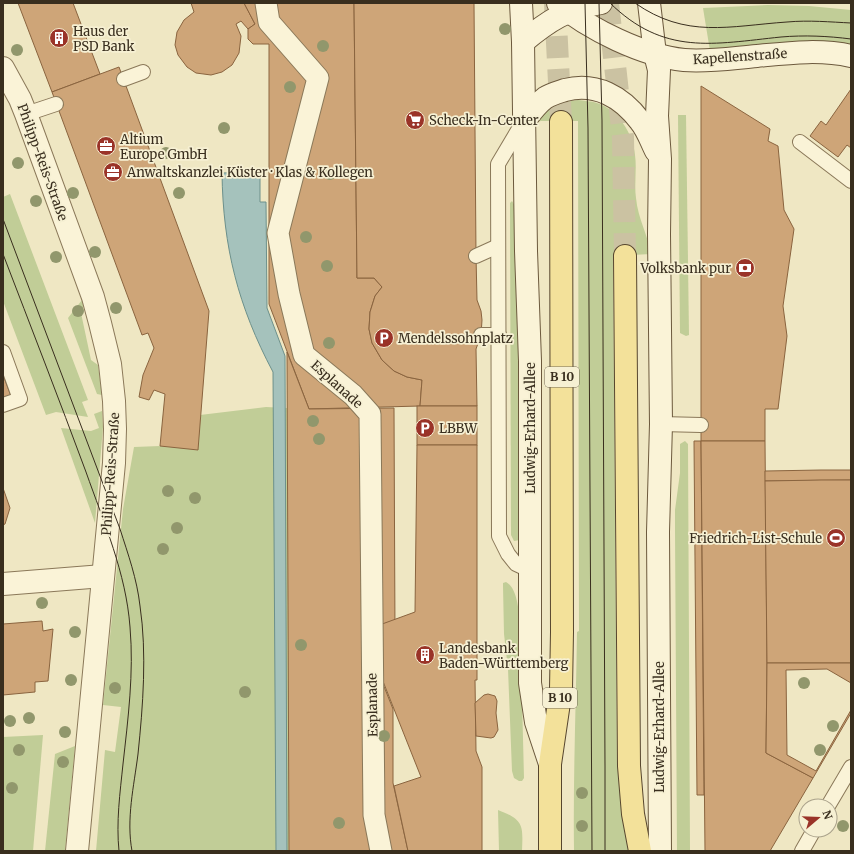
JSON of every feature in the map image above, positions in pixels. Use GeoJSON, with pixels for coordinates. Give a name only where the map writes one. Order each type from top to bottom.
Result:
{"type":"FeatureCollection","features":[{"type":"Feature","properties":{"kind":"main road","name":"Ludwig-Erhard-Allee"},"geometry":{"type":"LineString","coordinates":[[521,3],[525,120],[526,251],[530,361],[530,683],[536,722],[550,764],[550,851]]}},
{"type":"Feature","properties":{"kind":"main road"},"geometry":{"type":"LineString","coordinates":[[523,42],[551,20],[563,7],[585,6],[601,3]]}},
{"type":"Feature","properties":{"kind":"main road","name":"Ludwig-Erhard-Allee"},"geometry":{"type":"LineString","coordinates":[[650,3],[659,70],[658,116],[660,159],[659,242],[661,424],[658,532],[660,851]]}},
{"type":"Feature","properties":{"kind":"main road","name":"Kapellenstraße"},"geometry":{"type":"LineString","coordinates":[[563,7],[600,32],[656,54],[683,60],[820,52],[851,56]]}},
{"type":"Feature","properties":{"kind":"main road","name":"Philipp-Reis-Straße"},"geometry":{"type":"LineString","coordinates":[[3,68],[20,98],[93,296],[110,364],[114,401],[114,463],[77,851]]}},
{"type":"Feature","properties":{"kind":"main road"},"geometry":{"type":"LineString","coordinates":[[525,120],[535,106],[547,97],[573,88],[587,87],[601,90],[625,105],[641,122],[660,159]]}},
{"type":"Feature","properties":{"kind":"main road","name":"B 10"},"geometry":{"type":"LineString","coordinates":[[550,764],[561,689],[561,122]]}},
{"type":"Feature","properties":{"kind":"main road"},"geometry":{"type":"LineString","coordinates":[[625,256],[629,766],[633,814],[640,851]]}},
{"type":"Feature","properties":{"kind":"main road"},"geometry":{"type":"LineString","coordinates":[[3,584],[103,576]]}},
{"type":"Feature","properties":{"kind":"street","name":"Esplanade"},"geometry":{"type":"LineString","coordinates":[[266,3],[269,22],[318,78],[278,233],[291,301],[304,355],[353,395],[370,414],[374,815],[370,851]]}},
{"type":"Feature","properties":{"kind":"street","name":"Esplanade"},"geometry":{"type":"LineString","coordinates":[[374,815],[381,851]]}},
{"type":"Feature","properties":{"kind":"lane"},"geometry":{"type":"LineString","coordinates":[[124,79],[143,72]]}},
{"type":"Feature","properties":{"kind":"lane"},"geometry":{"type":"LineString","coordinates":[[26,114],[56,104]]}},
{"type":"Feature","properties":{"kind":"lane"},"geometry":{"type":"LineString","coordinates":[[525,120],[498,164],[499,536],[508,554],[516,564],[531,570]]}},
{"type":"Feature","properties":{"kind":"lane"},"geometry":{"type":"LineString","coordinates":[[800,142],[851,181]]}},
{"type":"Feature","properties":{"kind":"lane"},"geometry":{"type":"LineString","coordinates":[[476,256],[498,246]]}},
{"type":"Feature","properties":{"kind":"lane"},"geometry":{"type":"LineString","coordinates":[[481,335],[498,335]]}},
{"type":"Feature","properties":{"kind":"lane"},"geometry":{"type":"LineString","coordinates":[[3,352],[20,399],[3,405]]}},
{"type":"Feature","properties":{"kind":"lane"},"geometry":{"type":"LineString","coordinates":[[661,424],[701,426]]}},
{"type":"Feature","properties":{"kind":"lane"},"geometry":{"type":"LineString","coordinates":[[833,798],[851,766]]}},
{"type":"Feature","properties":{"kind":"lane"},"geometry":{"type":"LineString","coordinates":[[802,851],[809,838]]}},
{"type":"Feature","properties":{"kind":"green space"},"geometry":{"type":"Polygon","coordinates":[[[768,5],[809,6],[851,10],[851,46],[710,51],[703,8],[768,5]]]}},
{"type":"Feature","properties":{"kind":"green space"},"geometry":{"type":"Polygon","coordinates":[[[578,100],[595,102],[605,106],[618,117],[628,131],[634,147],[635,155],[635,193],[637,206],[651,254],[613,256],[617,766],[621,766],[631,851],[574,851],[577,632],[579,631],[578,121],[536,122],[546,109],[561,102],[578,100]]]}},
{"type":"Feature","properties":{"kind":"green space"},"geometry":{"type":"Polygon","coordinates":[[[678,115],[686,115],[689,335],[686,336],[680,333],[678,115]]]}},
{"type":"Feature","properties":{"kind":"green space"},"geometry":{"type":"Polygon","coordinates":[[[10,194],[88,400],[82,402],[88,417],[56,412],[46,415],[3,301],[3,197],[10,194]]]}},
{"type":"Feature","properties":{"kind":"green space"},"geometry":{"type":"Polygon","coordinates":[[[512,201],[515,206],[521,324],[520,540],[514,541],[511,535],[510,203],[512,201]]]}},
{"type":"Feature","properties":{"kind":"green space"},"geometry":{"type":"Polygon","coordinates":[[[82,300],[84,306],[81,313],[91,360],[98,365],[102,395],[97,394],[68,318],[82,300]]]}},
{"type":"Feature","properties":{"kind":"green space"},"geometry":{"type":"Polygon","coordinates":[[[289,356],[309,409],[347,851],[96,851],[105,750],[115,752],[121,707],[103,705],[123,509],[134,447],[160,446],[200,415],[266,407],[287,408],[287,357],[289,356]]]}},
{"type":"Feature","properties":{"kind":"green space"},"geometry":{"type":"Polygon","coordinates":[[[102,411],[103,427],[95,523],[61,428],[91,431],[99,428],[94,414],[102,411]]]}},
{"type":"Feature","properties":{"kind":"green space"},"geometry":{"type":"Polygon","coordinates":[[[685,441],[688,444],[690,851],[677,851],[675,510],[680,473],[680,444],[685,441]]]}},
{"type":"Feature","properties":{"kind":"green space"},"geometry":{"type":"Polygon","coordinates":[[[506,582],[515,593],[520,619],[524,778],[522,781],[514,778],[512,771],[508,669],[504,634],[503,583],[506,582]]]}},
{"type":"Feature","properties":{"kind":"green space"},"geometry":{"type":"Polygon","coordinates":[[[43,735],[33,851],[3,851],[3,737],[43,735]]]}},
{"type":"Feature","properties":{"kind":"green space"},"geometry":{"type":"Polygon","coordinates":[[[75,746],[65,851],[45,851],[55,754],[75,746]]]}},
{"type":"Feature","properties":{"kind":"green space"},"geometry":{"type":"Polygon","coordinates":[[[498,810],[513,817],[520,824],[522,829],[522,851],[499,851],[498,810]]]}},
{"type":"Feature","properties":{"kind":"water"},"geometry":{"type":"Polygon","coordinates":[[[260,172],[260,202],[266,202],[267,308],[285,356],[287,851],[276,851],[273,372],[250,323],[235,276],[225,226],[223,200],[222,173],[260,172]]]}},
{"type":"Feature","properties":{"kind":"building","name":"Haus der PSD Bank"},"geometry":{"type":"Polygon","coordinates":[[[18,3],[73,3],[100,74],[52,92],[18,3]]]}},
{"type":"Feature","properties":{"kind":"building"},"geometry":{"type":"Polygon","coordinates":[[[191,3],[244,3],[255,24],[248,29],[241,21],[236,24],[241,36],[239,53],[232,65],[222,72],[211,75],[196,73],[187,67],[178,55],[175,45],[177,32],[184,20],[194,12],[191,3]]]}},
{"type":"Feature","properties":{"kind":"building"},"geometry":{"type":"Polygon","coordinates":[[[244,3],[354,3],[357,278],[374,278],[382,287],[375,296],[370,312],[369,329],[372,343],[382,360],[394,371],[407,377],[422,380],[420,406],[309,409],[269,304],[269,44],[253,44],[248,39],[248,29],[255,24],[244,3]]]}},
{"type":"Feature","properties":{"kind":"building","name":"Scheck-In-Center"},"geometry":{"type":"Polygon","coordinates":[[[354,3],[474,3],[477,300],[481,311],[482,320],[481,335],[476,349],[477,406],[420,406],[422,380],[407,377],[394,371],[382,360],[372,343],[369,329],[370,312],[375,296],[382,287],[374,278],[357,278],[354,3]]]}},
{"type":"Feature","properties":{"kind":"building"},"geometry":{"type":"Polygon","coordinates":[[[119,67],[209,311],[198,450],[160,446],[165,394],[154,390],[149,400],[139,397],[143,375],[154,348],[148,333],[142,335],[52,92],[119,67]]]}},
{"type":"Feature","properties":{"kind":"building","name":"Volksbank pur"},"geometry":{"type":"Polygon","coordinates":[[[701,86],[770,129],[768,141],[778,146],[784,210],[794,229],[783,306],[787,336],[778,409],[765,409],[765,441],[701,441],[701,86]]]}},
{"type":"Feature","properties":{"kind":"building"},"geometry":{"type":"Polygon","coordinates":[[[851,89],[851,148],[847,145],[838,157],[810,136],[821,121],[826,125],[851,89]]]}},
{"type":"Feature","properties":{"kind":"building"},"geometry":{"type":"Polygon","coordinates":[[[287,352],[309,409],[394,408],[395,636],[407,669],[381,679],[393,709],[393,783],[408,851],[289,851],[287,352]]]}},
{"type":"Feature","properties":{"kind":"building"},"geometry":{"type":"Polygon","coordinates":[[[3,375],[11,396],[3,398],[3,375]]]}},
{"type":"Feature","properties":{"kind":"building"},"geometry":{"type":"Polygon","coordinates":[[[417,406],[477,406],[477,445],[417,445],[417,406]]]}},
{"type":"Feature","properties":{"kind":"building"},"geometry":{"type":"Polygon","coordinates":[[[694,441],[701,441],[704,795],[697,795],[694,441]]]}},
{"type":"Feature","properties":{"kind":"building"},"geometry":{"type":"Polygon","coordinates":[[[701,441],[765,441],[767,663],[766,753],[813,778],[801,798],[798,798],[798,803],[770,851],[705,851],[701,441]]]}},
{"type":"Feature","properties":{"kind":"building","name":"Landesbank Baden-Württemberg"},"geometry":{"type":"Polygon","coordinates":[[[417,445],[477,445],[477,680],[475,680],[476,751],[482,767],[482,851],[408,851],[394,786],[421,777],[363,631],[415,612],[417,445]]]}},
{"type":"Feature","properties":{"kind":"building"},"geometry":{"type":"Polygon","coordinates":[[[851,470],[851,480],[765,481],[765,471],[851,470]]]}},
{"type":"Feature","properties":{"kind":"building"},"geometry":{"type":"Polygon","coordinates":[[[851,480],[851,663],[767,663],[765,481],[851,480]]]}},
{"type":"Feature","properties":{"kind":"building"},"geometry":{"type":"Polygon","coordinates":[[[3,488],[10,508],[5,524],[3,525],[3,488]]]}},
{"type":"Feature","properties":{"kind":"building"},"geometry":{"type":"Polygon","coordinates":[[[42,621],[43,631],[53,629],[48,681],[35,682],[35,692],[3,695],[3,624],[42,621]]]}},
{"type":"Feature","properties":{"kind":"building"},"geometry":{"type":"Polygon","coordinates":[[[767,663],[851,663],[851,683],[827,669],[786,670],[787,755],[816,771],[851,710],[851,713],[813,778],[766,753],[767,663]]]}},
{"type":"Feature","properties":{"kind":"building"},"geometry":{"type":"Polygon","coordinates":[[[488,694],[495,696],[497,701],[496,713],[498,730],[494,737],[491,738],[476,736],[475,703],[484,695],[488,694]]]}},
{"type":"Feature","properties":{"kind":"tunnel"},"geometry":{"type":"LineString","coordinates":[[555,3],[561,122]]}},
{"type":"Feature","properties":{"kind":"tunnel"},"geometry":{"type":"LineString","coordinates":[[608,3],[623,137],[625,256]]}},
{"type":"Feature","properties":{"kind":"tram line"},"geometry":{"type":"LineString","coordinates":[[585,3],[588,128],[592,851]]}},
{"type":"Feature","properties":{"kind":"tram line"},"geometry":{"type":"LineString","coordinates":[[599,3],[602,120],[605,851]]}},
{"type":"Feature","properties":{"kind":"tram line"},"geometry":{"type":"LineString","coordinates":[[610,3],[630,20],[650,32],[670,39],[690,42],[733,42],[798,36],[851,39]]}},
{"type":"Feature","properties":{"kind":"tram line"},"geometry":{"type":"LineString","coordinates":[[635,3],[672,22],[708,28],[803,21],[851,23]]}},
{"type":"Feature","properties":{"kind":"tram line"},"geometry":{"type":"LineString","coordinates":[[3,219],[120,529],[137,586],[142,624],[144,680],[140,736],[130,815],[130,839],[132,851]]}},
{"type":"Feature","properties":{"kind":"tram line"},"geometry":{"type":"LineString","coordinates":[[3,254],[100,510],[119,568],[128,607],[131,644],[131,679],[119,808],[119,851]]}},
{"type":"Feature","properties":{"kind":"place","name":"Haus der PSD Bank"},"geometry":{"type":"Point","coordinates":[59,38]}},
{"type":"Feature","properties":{"kind":"place","name":"Scheck-In-Center"},"geometry":{"type":"Point","coordinates":[415,120]}},
{"type":"Feature","properties":{"kind":"place","name":"Altium Europe GmbH"},"geometry":{"type":"Point","coordinates":[106,146]}},
{"type":"Feature","properties":{"kind":"place","name":"Anwaltskanzlei Küster · Klas & Kollegen"},"geometry":{"type":"Point","coordinates":[113,172]}},
{"type":"Feature","properties":{"kind":"place","name":"Volksbank pur"},"geometry":{"type":"Point","coordinates":[745,268]}},
{"type":"Feature","properties":{"kind":"place","name":"Mendelssohnplatz"},"geometry":{"type":"Point","coordinates":[384,338]}},
{"type":"Feature","properties":{"kind":"place","name":"LBBW"},"geometry":{"type":"Point","coordinates":[425,428]}},
{"type":"Feature","properties":{"kind":"place","name":"Friedrich-List-Schule"},"geometry":{"type":"Point","coordinates":[836,538]}},
{"type":"Feature","properties":{"kind":"place","name":"Landesbank Baden-Württemberg"},"geometry":{"type":"Point","coordinates":[425,655]}}]}
